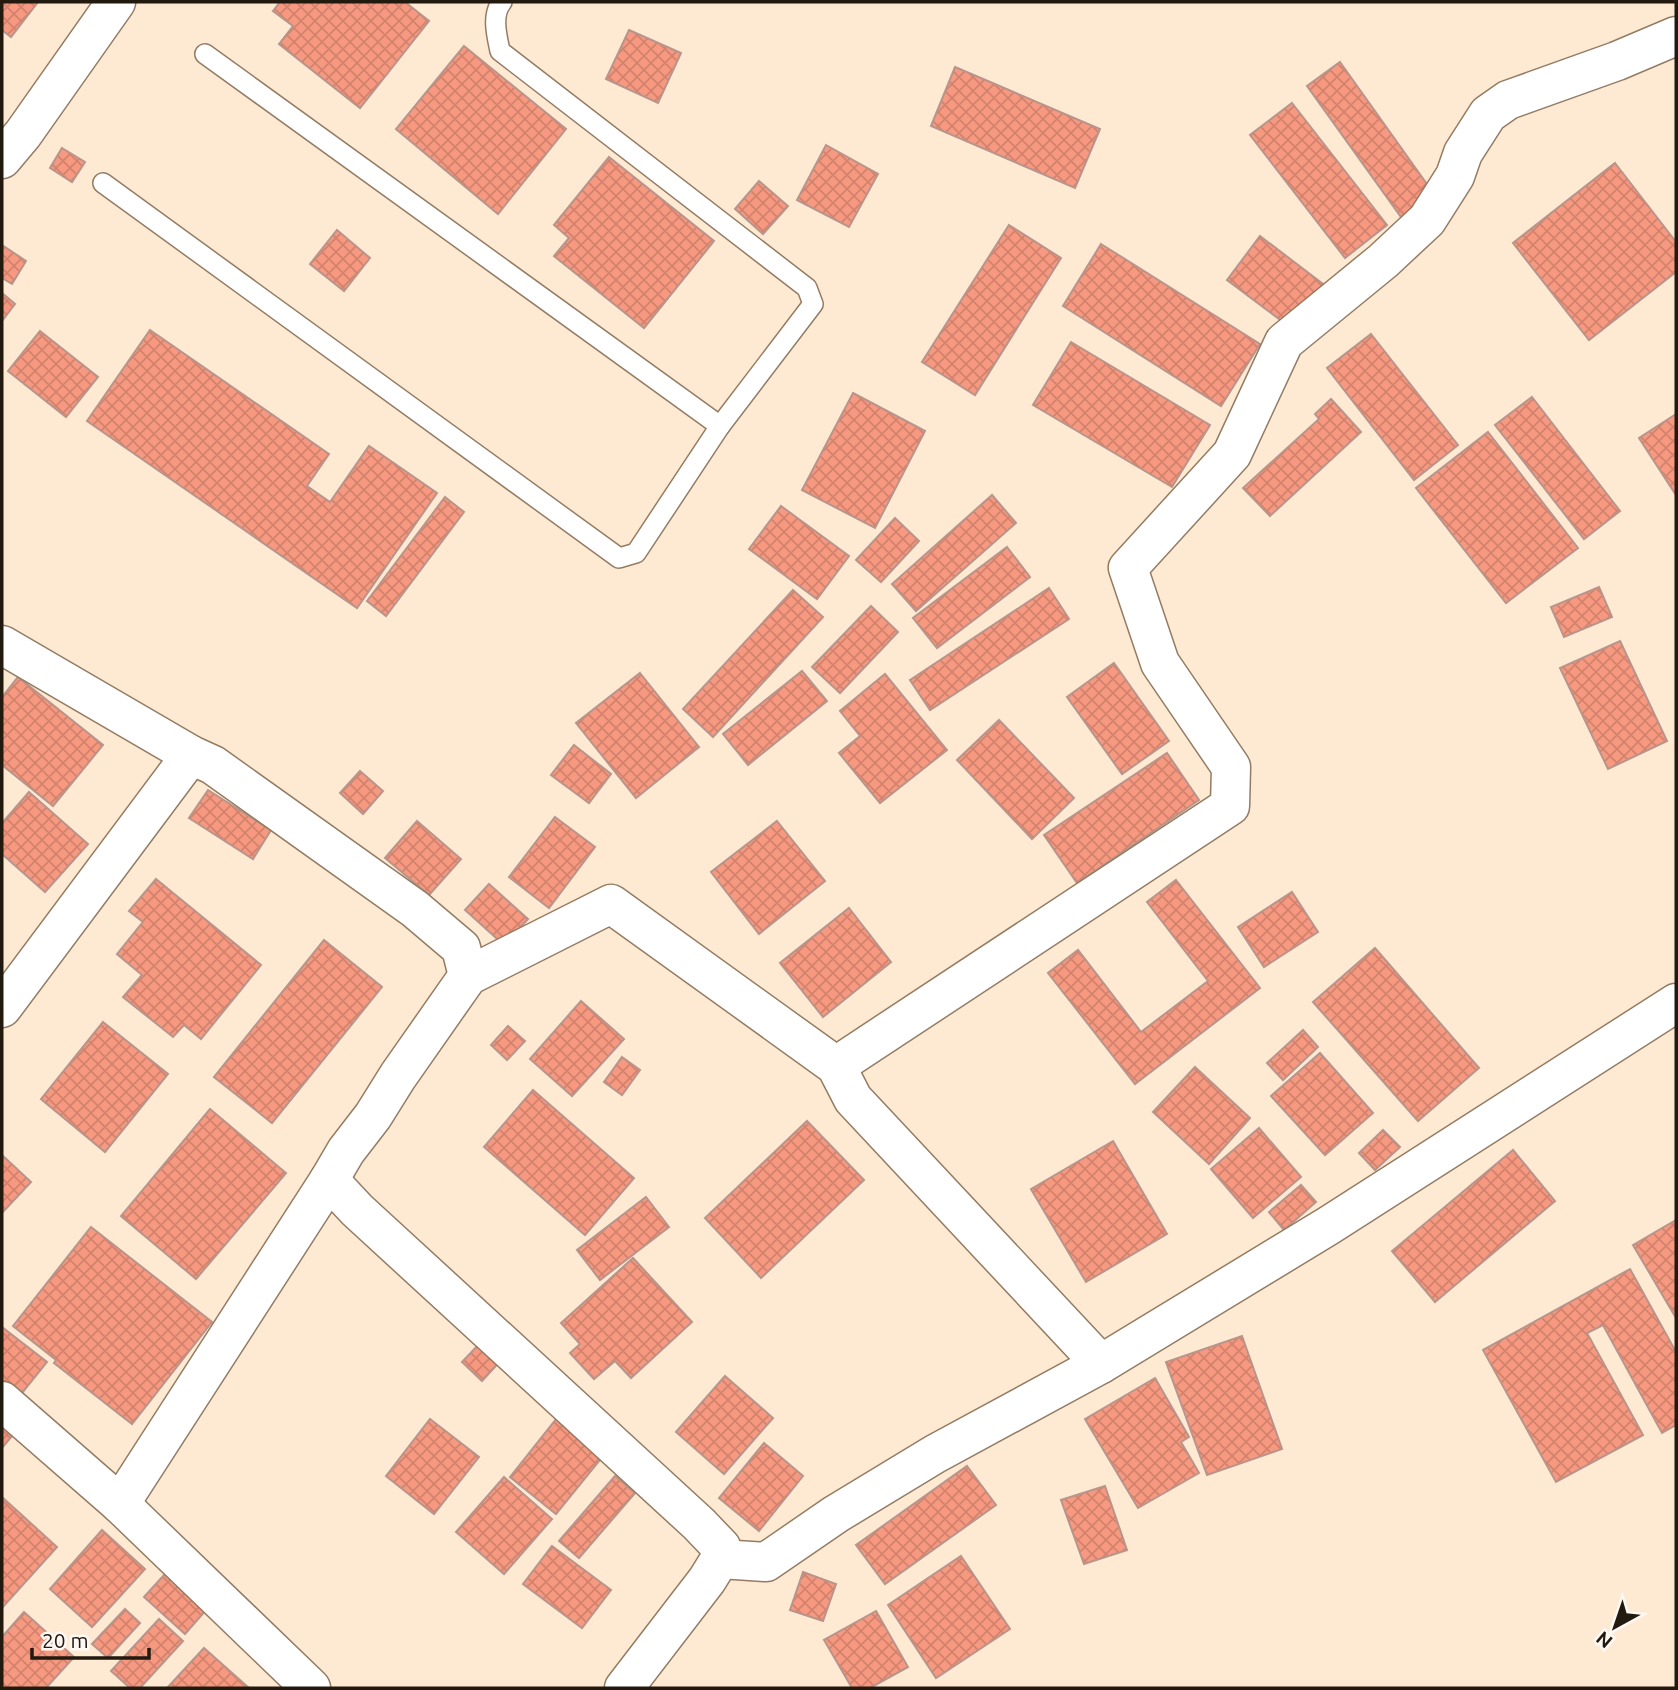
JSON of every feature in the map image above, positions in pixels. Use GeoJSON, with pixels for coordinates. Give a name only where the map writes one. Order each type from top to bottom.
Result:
{"type":"FeatureCollection","features":[{"type":"Feature","properties":{"kind":"street"},"geometry":{"type":"LineString","coordinates":[[2,159],[23,134],[116,2]]}},
{"type":"Feature","properties":{"kind":"street"},"geometry":{"type":"LineString","coordinates":[[836,1066],[1230,806],[1231,767],[1160,663],[1128,568],[1232,454],[1284,342],[1383,261],[1427,219],[1455,176],[1464,153],[1488,114],[1508,100],[1617,61],[1676,36]]}},
{"type":"Feature","properties":{"kind":"street"},"geometry":{"type":"LineString","coordinates":[[2,645],[191,755],[213,765],[415,909],[461,948],[468,976]]}},
{"type":"Feature","properties":{"kind":"street"},"geometry":{"type":"LineString","coordinates":[[2,1008],[191,755]]}},
{"type":"Feature","properties":{"kind":"street"},"geometry":{"type":"LineString","coordinates":[[120,1504],[346,1151],[373,1116],[468,976],[611,904],[836,1066],[853,1099],[1101,1364]]}},
{"type":"Feature","properties":{"kind":"street"},"geometry":{"type":"LineString","coordinates":[[720,1559],[766,1562],[836,1514],[935,1454],[1101,1364],[1328,1226],[1676,1003]]}},
{"type":"Feature","properties":{"kind":"street"},"geometry":{"type":"LineString","coordinates":[[329,1180],[367,1219],[721,1547],[720,1559],[707,1580],[624,1688]]}},
{"type":"Feature","properties":{"kind":"street"},"geometry":{"type":"LineString","coordinates":[[2,1401],[120,1504],[311,1688]]}},
{"type":"Feature","properties":{"kind":"lane"},"geometry":{"type":"LineString","coordinates":[[103,183],[619,558],[636,553],[720,426],[813,304],[807,288],[500,51],[496,29],[498,6],[502,2]]}},
{"type":"Feature","properties":{"kind":"lane"},"geometry":{"type":"LineString","coordinates":[[205,54],[720,426]]}},
{"type":"Feature","properties":{"kind":"building"},"geometry":{"type":"Polygon","coordinates":[[[2,2],[38,2],[11,37],[2,30],[2,2]]]}},
{"type":"Feature","properties":{"kind":"building"},"geometry":{"type":"Polygon","coordinates":[[[280,2],[405,2],[429,21],[360,108],[279,44],[293,26],[273,11],[280,2]]]}},
{"type":"Feature","properties":{"kind":"building"},"geometry":{"type":"Polygon","coordinates":[[[629,30],[681,53],[658,103],[606,79],[629,30]]]}},
{"type":"Feature","properties":{"kind":"building"},"geometry":{"type":"Polygon","coordinates":[[[464,46],[566,129],[498,214],[396,129],[464,46]]]}},
{"type":"Feature","properties":{"kind":"building"},"geometry":{"type":"Polygon","coordinates":[[[1340,62],[1434,194],[1401,217],[1307,86],[1340,62]]]}},
{"type":"Feature","properties":{"kind":"building"},"geometry":{"type":"Polygon","coordinates":[[[955,67],[1100,129],[1075,188],[931,126],[955,67]]]}},
{"type":"Feature","properties":{"kind":"building"},"geometry":{"type":"Polygon","coordinates":[[[1292,103],[1387,225],[1345,258],[1250,135],[1292,103]]]}},
{"type":"Feature","properties":{"kind":"building"},"geometry":{"type":"Polygon","coordinates":[[[826,145],[878,174],[849,227],[797,200],[826,145]]]}},
{"type":"Feature","properties":{"kind":"building"},"geometry":{"type":"Polygon","coordinates":[[[62,148],[85,162],[72,182],[50,168],[62,148]]]}},
{"type":"Feature","properties":{"kind":"building"},"geometry":{"type":"Polygon","coordinates":[[[609,157],[714,241],[644,328],[554,256],[569,238],[554,225],[609,157]]]}},
{"type":"Feature","properties":{"kind":"building"},"geometry":{"type":"Polygon","coordinates":[[[1615,163],[1676,242],[1676,272],[1589,340],[1513,243],[1615,163]]]}},
{"type":"Feature","properties":{"kind":"building"},"geometry":{"type":"Polygon","coordinates":[[[759,181],[788,206],[763,234],[735,209],[759,181]]]}},
{"type":"Feature","properties":{"kind":"building"},"geometry":{"type":"Polygon","coordinates":[[[1009,225],[1061,258],[975,395],[922,362],[1009,225]]]}},
{"type":"Feature","properties":{"kind":"building"},"geometry":{"type":"Polygon","coordinates":[[[337,230],[370,258],[344,291],[310,264],[337,230]]]}},
{"type":"Feature","properties":{"kind":"building"},"geometry":{"type":"Polygon","coordinates":[[[1260,236],[1327,287],[1295,331],[1227,280],[1260,236]]]}},
{"type":"Feature","properties":{"kind":"building"},"geometry":{"type":"Polygon","coordinates":[[[1101,244],[1260,344],[1221,406],[1063,306],[1101,244]]]}},
{"type":"Feature","properties":{"kind":"building"},"geometry":{"type":"Polygon","coordinates":[[[2,245],[26,261],[12,284],[2,278],[2,245]]]}},
{"type":"Feature","properties":{"kind":"building"},"geometry":{"type":"Polygon","coordinates":[[[2,293],[15,304],[2,321],[2,293]]]}},
{"type":"Feature","properties":{"kind":"building"},"geometry":{"type":"Polygon","coordinates":[[[150,330],[329,454],[307,486],[330,502],[369,446],[437,493],[357,608],[87,421],[150,330]]]}},
{"type":"Feature","properties":{"kind":"building"},"geometry":{"type":"Polygon","coordinates":[[[40,331],[98,377],[66,417],[8,371],[40,331]]]}},
{"type":"Feature","properties":{"kind":"building"},"geometry":{"type":"Polygon","coordinates":[[[1371,334],[1458,445],[1414,480],[1327,368],[1371,334]]]}},
{"type":"Feature","properties":{"kind":"building"},"geometry":{"type":"Polygon","coordinates":[[[1071,342],[1210,425],[1172,487],[1033,405],[1071,342]]]}},
{"type":"Feature","properties":{"kind":"building"},"geometry":{"type":"Polygon","coordinates":[[[853,393],[925,431],[875,528],[802,490],[853,393]]]}},
{"type":"Feature","properties":{"kind":"building"},"geometry":{"type":"Polygon","coordinates":[[[1532,397],[1620,511],[1584,539],[1495,425],[1532,397]]]}},
{"type":"Feature","properties":{"kind":"building"},"geometry":{"type":"Polygon","coordinates":[[[1331,399],[1361,432],[1270,516],[1243,488],[1319,419],[1315,414],[1331,399]]]}},
{"type":"Feature","properties":{"kind":"building"},"geometry":{"type":"Polygon","coordinates":[[[1676,414],[1676,495],[1639,438],[1676,414]]]}},
{"type":"Feature","properties":{"kind":"building"},"geometry":{"type":"Polygon","coordinates":[[[1488,432],[1578,548],[1506,603],[1416,488],[1488,432]]]}},
{"type":"Feature","properties":{"kind":"building"},"geometry":{"type":"Polygon","coordinates":[[[992,495],[1016,523],[916,611],[892,584],[992,495]]]}},
{"type":"Feature","properties":{"kind":"building"},"geometry":{"type":"Polygon","coordinates":[[[445,497],[464,512],[386,616],[367,601],[445,497]]]}},
{"type":"Feature","properties":{"kind":"building"},"geometry":{"type":"Polygon","coordinates":[[[781,506],[849,556],[817,599],[749,549],[781,506]]]}},
{"type":"Feature","properties":{"kind":"building"},"geometry":{"type":"Polygon","coordinates":[[[895,518],[919,541],[881,582],[856,560],[895,518]]]}},
{"type":"Feature","properties":{"kind":"building"},"geometry":{"type":"Polygon","coordinates":[[[1007,547],[1030,577],[937,648],[913,618],[1007,547]]]}},
{"type":"Feature","properties":{"kind":"building"},"geometry":{"type":"Polygon","coordinates":[[[1599,587],[1612,617],[1564,637],[1551,607],[1599,587]]]}},
{"type":"Feature","properties":{"kind":"building"},"geometry":{"type":"Polygon","coordinates":[[[1049,588],[1069,619],[930,710],[910,680],[1049,588]]]}},
{"type":"Feature","properties":{"kind":"building"},"geometry":{"type":"Polygon","coordinates":[[[793,590],[823,617],[713,737],[683,709],[793,590]]]}},
{"type":"Feature","properties":{"kind":"building"},"geometry":{"type":"Polygon","coordinates":[[[871,606],[898,632],[840,693],[812,667],[871,606]]]}},
{"type":"Feature","properties":{"kind":"building"},"geometry":{"type":"Polygon","coordinates":[[[1620,641],[1667,741],[1608,769],[1560,668],[1620,641]]]}},
{"type":"Feature","properties":{"kind":"building"},"geometry":{"type":"Polygon","coordinates":[[[1114,663],[1169,741],[1122,774],[1067,697],[1114,663]]]}},
{"type":"Feature","properties":{"kind":"building"},"geometry":{"type":"Polygon","coordinates":[[[802,671],[827,701],[748,765],[723,734],[802,671]]]}},
{"type":"Feature","properties":{"kind":"building"},"geometry":{"type":"Polygon","coordinates":[[[640,673],[699,747],[636,798],[576,723],[640,673]]]}},
{"type":"Feature","properties":{"kind":"building"},"geometry":{"type":"Polygon","coordinates":[[[885,674],[947,750],[880,803],[839,753],[860,736],[840,711],[885,674]]]}},
{"type":"Feature","properties":{"kind":"building"},"geometry":{"type":"Polygon","coordinates":[[[18,677],[103,745],[53,806],[2,765],[2,697],[18,677]]]}},
{"type":"Feature","properties":{"kind":"building"},"geometry":{"type":"Polygon","coordinates":[[[999,720],[1074,798],[1032,839],[957,760],[999,720]]]}},
{"type":"Feature","properties":{"kind":"building"},"geometry":{"type":"Polygon","coordinates":[[[574,745],[611,774],[589,803],[551,775],[574,745]]]}},
{"type":"Feature","properties":{"kind":"building"},"geometry":{"type":"Polygon","coordinates":[[[1167,753],[1199,800],[1077,883],[1044,835],[1167,753]]]}},
{"type":"Feature","properties":{"kind":"building"},"geometry":{"type":"Polygon","coordinates":[[[360,771],[383,791],[363,814],[340,793],[360,771]]]}},
{"type":"Feature","properties":{"kind":"building"},"geometry":{"type":"Polygon","coordinates":[[[208,790],[271,830],[253,859],[189,818],[208,790]]]}},
{"type":"Feature","properties":{"kind":"building"},"geometry":{"type":"Polygon","coordinates":[[[29,792],[88,844],[45,892],[2,854],[2,823],[29,792]]]}},
{"type":"Feature","properties":{"kind":"building"},"geometry":{"type":"Polygon","coordinates":[[[555,817],[595,847],[549,908],[509,877],[555,817]]]}},
{"type":"Feature","properties":{"kind":"building"},"geometry":{"type":"Polygon","coordinates":[[[417,821],[461,859],[429,895],[385,858],[417,821]]]}},
{"type":"Feature","properties":{"kind":"building"},"geometry":{"type":"Polygon","coordinates":[[[777,821],[825,881],[759,934],[711,872],[777,821]]]}},
{"type":"Feature","properties":{"kind":"building"},"geometry":{"type":"Polygon","coordinates":[[[156,879],[261,965],[201,1039],[184,1025],[173,1037],[123,997],[142,975],[117,954],[143,922],[129,911],[156,879]]]}},
{"type":"Feature","properties":{"kind":"building"},"geometry":{"type":"Polygon","coordinates":[[[1176,880],[1260,988],[1135,1084],[1048,973],[1078,950],[1141,1032],[1208,981],[1147,902],[1176,880]]]}},
{"type":"Feature","properties":{"kind":"building"},"geometry":{"type":"Polygon","coordinates":[[[489,884],[528,919],[504,945],[465,910],[489,884]]]}},
{"type":"Feature","properties":{"kind":"building"},"geometry":{"type":"Polygon","coordinates":[[[1292,892],[1318,932],[1264,967],[1238,927],[1292,892]]]}},
{"type":"Feature","properties":{"kind":"building"},"geometry":{"type":"Polygon","coordinates":[[[849,908],[891,962],[823,1017],[780,963],[849,908]]]}},
{"type":"Feature","properties":{"kind":"building"},"geometry":{"type":"Polygon","coordinates":[[[324,940],[382,987],[272,1123],[214,1077],[324,940]]]}},
{"type":"Feature","properties":{"kind":"building"},"geometry":{"type":"Polygon","coordinates":[[[1375,948],[1479,1068],[1418,1121],[1313,1002],[1375,948]]]}},
{"type":"Feature","properties":{"kind":"building"},"geometry":{"type":"Polygon","coordinates":[[[581,1001],[624,1039],[572,1096],[530,1059],[581,1001]]]}},
{"type":"Feature","properties":{"kind":"building"},"geometry":{"type":"Polygon","coordinates":[[[103,1022],[168,1074],[105,1152],[41,1099],[103,1022]]]}},
{"type":"Feature","properties":{"kind":"building"},"geometry":{"type":"Polygon","coordinates":[[[508,1026],[525,1041],[507,1060],[491,1045],[508,1026]]]}},
{"type":"Feature","properties":{"kind":"building"},"geometry":{"type":"Polygon","coordinates":[[[1303,1030],[1318,1047],[1283,1080],[1267,1063],[1303,1030]]]}},
{"type":"Feature","properties":{"kind":"building"},"geometry":{"type":"Polygon","coordinates":[[[1320,1053],[1373,1113],[1325,1155],[1271,1096],[1320,1053]]]}},
{"type":"Feature","properties":{"kind":"building"},"geometry":{"type":"Polygon","coordinates":[[[622,1057],[640,1070],[622,1095],[604,1082],[622,1057]]]}},
{"type":"Feature","properties":{"kind":"building"},"geometry":{"type":"Polygon","coordinates":[[[1195,1067],[1250,1118],[1209,1164],[1153,1112],[1195,1067]]]}},
{"type":"Feature","properties":{"kind":"building"},"geometry":{"type":"Polygon","coordinates":[[[533,1090],[634,1178],[585,1235],[484,1147],[533,1090]]]}},
{"type":"Feature","properties":{"kind":"building"},"geometry":{"type":"Polygon","coordinates":[[[210,1109],[286,1173],[196,1279],[121,1216],[210,1109]]]}},
{"type":"Feature","properties":{"kind":"building"},"geometry":{"type":"Polygon","coordinates":[[[807,1121],[864,1180],[761,1278],[705,1218],[807,1121]]]}},
{"type":"Feature","properties":{"kind":"building"},"geometry":{"type":"Polygon","coordinates":[[[1259,1128],[1301,1177],[1253,1218],[1211,1169],[1259,1128]]]}},
{"type":"Feature","properties":{"kind":"building"},"geometry":{"type":"Polygon","coordinates":[[[1383,1130],[1400,1147],[1375,1170],[1359,1153],[1383,1130]]]}},
{"type":"Feature","properties":{"kind":"building"},"geometry":{"type":"Polygon","coordinates":[[[1113,1141],[1167,1234],[1086,1282],[1031,1189],[1113,1141]]]}},
{"type":"Feature","properties":{"kind":"building"},"geometry":{"type":"Polygon","coordinates":[[[1513,1150],[1555,1201],[1435,1302],[1392,1251],[1513,1150]]]}},
{"type":"Feature","properties":{"kind":"building"},"geometry":{"type":"Polygon","coordinates":[[[2,1155],[31,1182],[2,1213],[2,1155]]]}},
{"type":"Feature","properties":{"kind":"building"},"geometry":{"type":"Polygon","coordinates":[[[1301,1185],[1316,1202],[1284,1230],[1269,1212],[1301,1185]]]}},
{"type":"Feature","properties":{"kind":"building"},"geometry":{"type":"Polygon","coordinates":[[[646,1197],[669,1227],[600,1280],[577,1250],[646,1197]]]}},
{"type":"Feature","properties":{"kind":"building"},"geometry":{"type":"Polygon","coordinates":[[[1676,1220],[1676,1318],[1633,1245],[1676,1220]]]}},
{"type":"Feature","properties":{"kind":"building"},"geometry":{"type":"Polygon","coordinates":[[[91,1227],[212,1322],[132,1424],[54,1363],[56,1360],[13,1326],[91,1227]]]}},
{"type":"Feature","properties":{"kind":"building"},"geometry":{"type":"Polygon","coordinates":[[[633,1258],[692,1322],[631,1378],[615,1361],[594,1379],[570,1353],[580,1344],[561,1323],[633,1258]]]}},
{"type":"Feature","properties":{"kind":"building"},"geometry":{"type":"Polygon","coordinates":[[[1630,1269],[1676,1352],[1676,1425],[1662,1433],[1603,1325],[1587,1333],[1643,1435],[1556,1482],[1483,1350],[1630,1269]]]}},
{"type":"Feature","properties":{"kind":"building"},"geometry":{"type":"Polygon","coordinates":[[[2,1327],[47,1362],[18,1398],[2,1385],[2,1327]]]}},
{"type":"Feature","properties":{"kind":"building"},"geometry":{"type":"Polygon","coordinates":[[[1242,1336],[1282,1449],[1207,1475],[1166,1362],[1242,1336]]]}},
{"type":"Feature","properties":{"kind":"building"},"geometry":{"type":"Polygon","coordinates":[[[484,1339],[503,1358],[482,1381],[462,1362],[484,1339]]]}},
{"type":"Feature","properties":{"kind":"building"},"geometry":{"type":"Polygon","coordinates":[[[725,1376],[773,1418],[724,1474],[676,1432],[725,1376]]]}},
{"type":"Feature","properties":{"kind":"building"},"geometry":{"type":"Polygon","coordinates":[[[1155,1378],[1189,1437],[1181,1442],[1199,1473],[1138,1508],[1085,1419],[1155,1378]]]}},
{"type":"Feature","properties":{"kind":"building"},"geometry":{"type":"Polygon","coordinates":[[[557,1418],[604,1455],[556,1514],[510,1477],[557,1418]]]}},
{"type":"Feature","properties":{"kind":"building"},"geometry":{"type":"Polygon","coordinates":[[[430,1419],[479,1457],[434,1514],[386,1476],[430,1419]]]}},
{"type":"Feature","properties":{"kind":"building"},"geometry":{"type":"Polygon","coordinates":[[[2,1426],[12,1436],[2,1448],[2,1426]]]}},
{"type":"Feature","properties":{"kind":"building"},"geometry":{"type":"Polygon","coordinates":[[[764,1443],[803,1476],[759,1531],[719,1498],[764,1443]]]}},
{"type":"Feature","properties":{"kind":"building"},"geometry":{"type":"Polygon","coordinates":[[[967,1466],[996,1505],[885,1584],[856,1545],[967,1466]]]}},
{"type":"Feature","properties":{"kind":"building"},"geometry":{"type":"Polygon","coordinates":[[[615,1476],[635,1493],[579,1558],[559,1541],[615,1476]]]}},
{"type":"Feature","properties":{"kind":"building"},"geometry":{"type":"Polygon","coordinates":[[[504,1477],[552,1519],[504,1574],[456,1532],[504,1477]]]}},
{"type":"Feature","properties":{"kind":"building"},"geometry":{"type":"Polygon","coordinates":[[[1105,1486],[1127,1550],[1084,1564],[1061,1500],[1105,1486]]]}},
{"type":"Feature","properties":{"kind":"building"},"geometry":{"type":"Polygon","coordinates":[[[2,1497],[57,1547],[2,1608],[2,1497]]]}},
{"type":"Feature","properties":{"kind":"building"},"geometry":{"type":"Polygon","coordinates":[[[102,1530],[145,1569],[92,1627],[50,1589],[102,1530]]]}},
{"type":"Feature","properties":{"kind":"building"},"geometry":{"type":"Polygon","coordinates":[[[552,1546],[611,1590],[582,1628],[523,1584],[552,1546]]]}},
{"type":"Feature","properties":{"kind":"building"},"geometry":{"type":"Polygon","coordinates":[[[961,1556],[1010,1629],[936,1678],[888,1605],[961,1556]]]}},
{"type":"Feature","properties":{"kind":"building"},"geometry":{"type":"Polygon","coordinates":[[[803,1572],[836,1584],[823,1621],[790,1610],[803,1572]]]}},
{"type":"Feature","properties":{"kind":"building"},"geometry":{"type":"Polygon","coordinates":[[[165,1574],[206,1610],[185,1634],[144,1597],[165,1574]]]}},
{"type":"Feature","properties":{"kind":"building"},"geometry":{"type":"Polygon","coordinates":[[[125,1609],[140,1623],[108,1658],[92,1644],[125,1609]]]}},
{"type":"Feature","properties":{"kind":"building"},"geometry":{"type":"Polygon","coordinates":[[[876,1611],[908,1667],[870,1688],[852,1688],[824,1640],[876,1611]]]}},
{"type":"Feature","properties":{"kind":"building"},"geometry":{"type":"Polygon","coordinates":[[[24,1612],[74,1657],[46,1688],[2,1688],[2,1637],[24,1612]]]}},
{"type":"Feature","properties":{"kind":"building"},"geometry":{"type":"Polygon","coordinates":[[[159,1619],[183,1641],[140,1688],[130,1688],[111,1671],[159,1619]]]}},
{"type":"Feature","properties":{"kind":"building"},"geometry":{"type":"Polygon","coordinates":[[[204,1648],[249,1688],[167,1688],[204,1648]]]}}]}
